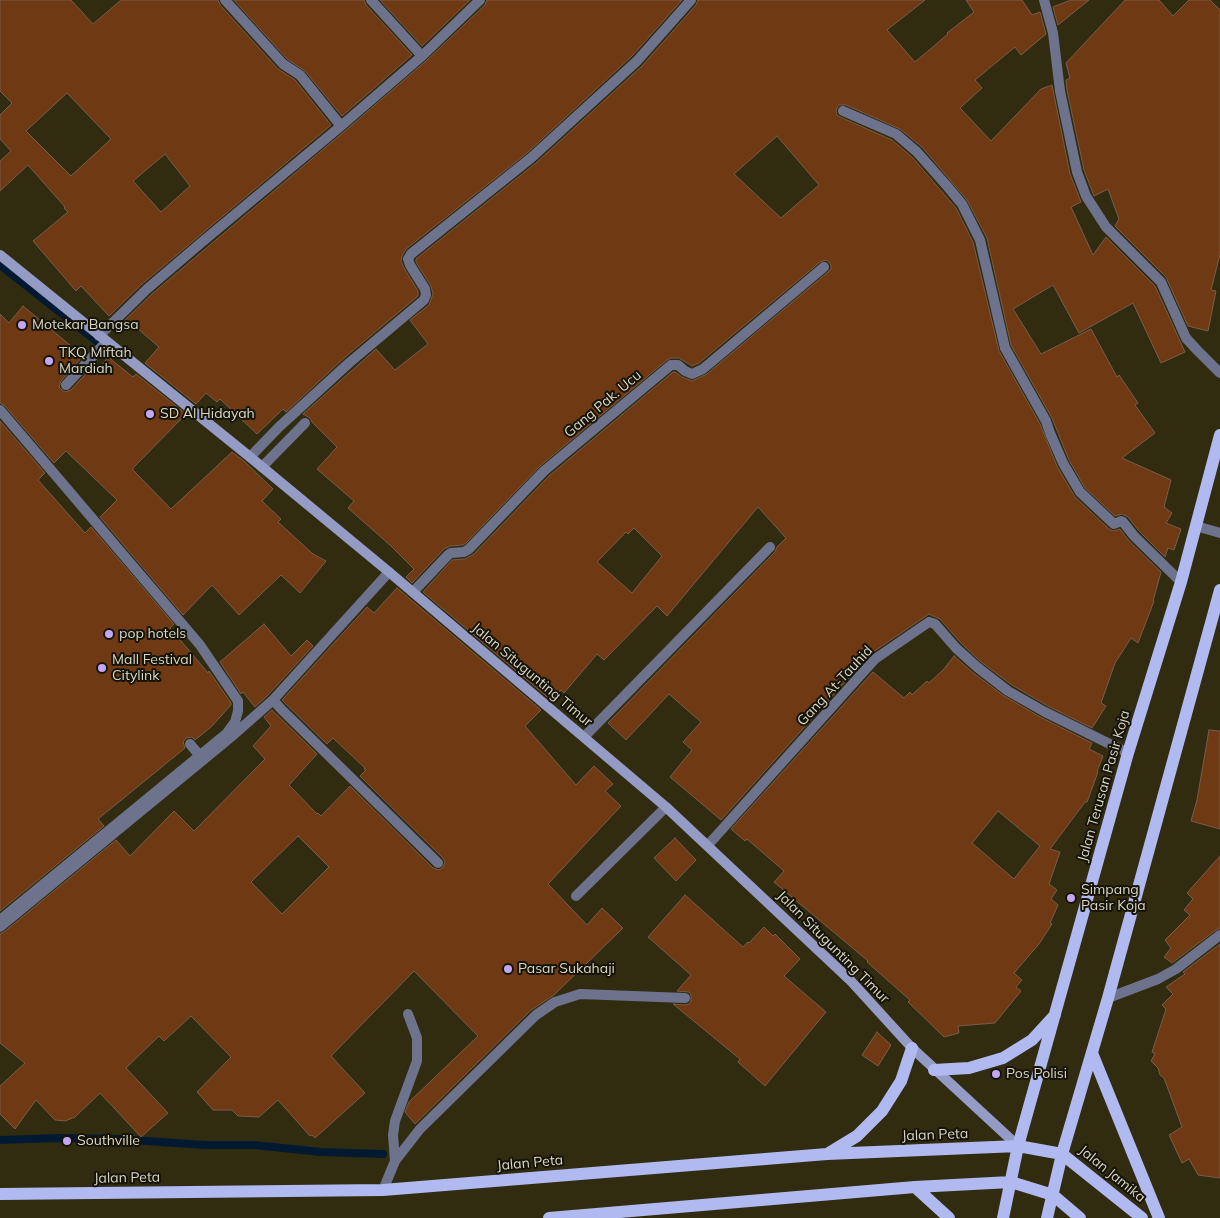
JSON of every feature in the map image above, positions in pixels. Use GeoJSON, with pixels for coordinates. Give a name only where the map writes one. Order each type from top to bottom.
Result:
{"type":"FeatureCollection","features":[{"type":"Feature","properties":{"kind":"main road","name":"Jalan Terusan Pasir Koja"},"geometry":{"type":"LineString","coordinates":[[1003,1218],[1018,1146],[1128,753],[1196,526],[1220,435]]}},
{"type":"Feature","properties":{"kind":"main road"},"geometry":{"type":"LineString","coordinates":[[1047,1218],[1062,1154],[1108,998],[1220,590]]}},
{"type":"Feature","properties":{"kind":"main road"},"geometry":{"type":"LineString","coordinates":[[934,1070],[969,1068],[1003,1058],[1032,1040],[1056,1014]]}},
{"type":"Feature","properties":{"kind":"main road"},"geometry":{"type":"LineString","coordinates":[[827,1154],[857,1136],[882,1111],[901,1081],[912,1048]]}},
{"type":"Feature","properties":{"kind":"main road"},"geometry":{"type":"LineString","coordinates":[[1092,1053],[1159,1218]]}},
{"type":"Feature","properties":{"kind":"main road","name":"Jalan Peta"},"geometry":{"type":"LineString","coordinates":[[0,1194],[383,1190],[827,1154],[1018,1146],[1062,1154]]}},
{"type":"Feature","properties":{"kind":"main road","name":"Jalan Jamika"},"geometry":{"type":"LineString","coordinates":[[1062,1154],[1142,1218]]}},
{"type":"Feature","properties":{"kind":"main road"},"geometry":{"type":"LineString","coordinates":[[549,1218],[915,1187],[1011,1182],[1053,1195],[1080,1218]]}},
{"type":"Feature","properties":{"kind":"main road"},"geometry":{"type":"LineString","coordinates":[[915,1187],[949,1218]]}},
{"type":"Feature","properties":{"kind":"street"},"geometry":{"type":"LineString","coordinates":[[225,0],[283,64],[300,75],[342,126]]}},
{"type":"Feature","properties":{"kind":"street"},"geometry":{"type":"LineString","coordinates":[[371,0],[422,56]]}},
{"type":"Feature","properties":{"kind":"street"},"geometry":{"type":"LineString","coordinates":[[66,385],[102,339],[147,289],[342,126],[422,56],[480,0]]}},
{"type":"Feature","properties":{"kind":"street"},"geometry":{"type":"LineString","coordinates":[[250,457],[279,427],[349,363],[424,300],[426,295],[425,289],[410,265],[408,259],[410,254],[531,158],[637,61],[690,0]]}},
{"type":"Feature","properties":{"kind":"street"},"geometry":{"type":"LineString","coordinates":[[1044,0],[1053,34],[1062,100],[1077,172],[1086,196],[1106,227],[1162,282],[1186,338],[1220,373]]}},
{"type":"Feature","properties":{"kind":"street"},"geometry":{"type":"LineString","coordinates":[[843,111],[896,134],[917,152],[962,204],[980,240],[1004,348],[1046,421],[1063,463],[1080,492],[1114,524],[1122,521],[1134,536],[1180,582]]}},
{"type":"Feature","properties":{"kind":"street","name":"Jalan Situgunting Timur"},"geometry":{"type":"LineString","coordinates":[[0,255],[389,572],[666,807],[850,980],[934,1070],[1018,1146]]}},
{"type":"Feature","properties":{"kind":"street","name":"Gang Pak. Ucu"},"geometry":{"type":"LineString","coordinates":[[413,592],[448,555],[464,552],[469,549],[544,471],[665,370],[672,365],[678,365],[692,374],[703,369],[824,267]]}},
{"type":"Feature","properties":{"kind":"street"},"geometry":{"type":"LineString","coordinates":[[0,410],[200,645],[238,701],[235,722],[227,733],[0,920]]}},
{"type":"Feature","properties":{"kind":"street"},"geometry":{"type":"LineString","coordinates":[[262,467],[305,423]]}},
{"type":"Feature","properties":{"kind":"street"},"geometry":{"type":"LineString","coordinates":[[1196,526],[1220,533]]}},
{"type":"Feature","properties":{"kind":"street"},"geometry":{"type":"LineString","coordinates":[[584,737],[770,547]]}},
{"type":"Feature","properties":{"kind":"street"},"geometry":{"type":"LineString","coordinates":[[0,927],[230,738],[273,700],[389,572]]}},
{"type":"Feature","properties":{"kind":"street","name":"Gang At-Tauhid"},"geometry":{"type":"LineString","coordinates":[[708,845],[875,659],[929,622],[935,624],[956,648],[1008,691],[1045,712],[1128,753]]}},
{"type":"Feature","properties":{"kind":"street"},"geometry":{"type":"LineString","coordinates":[[273,700],[438,863]]}},
{"type":"Feature","properties":{"kind":"street"},"geometry":{"type":"LineString","coordinates":[[190,744],[200,756]]}},
{"type":"Feature","properties":{"kind":"street"},"geometry":{"type":"LineString","coordinates":[[576,896],[666,807]]}},
{"type":"Feature","properties":{"kind":"street"},"geometry":{"type":"LineString","coordinates":[[1108,998],[1158,979],[1176,969],[1220,935]]}},
{"type":"Feature","properties":{"kind":"street"},"geometry":{"type":"LineString","coordinates":[[383,1190],[395,1161],[420,1129],[536,1015],[554,1002],[580,994],[685,998]]}},
{"type":"Feature","properties":{"kind":"street"},"geometry":{"type":"LineString","coordinates":[[395,1161],[393,1135],[395,1121],[417,1061],[417,1038],[408,1014]]}},
{"type":"Feature","properties":{"kind":"building"},"geometry":{"type":"Polygon","coordinates":[[[0,0],[71,0],[93,24],[121,0],[218,0],[220,5],[278,69],[295,80],[331,125],[142,284],[109,316],[81,286],[76,291],[33,241],[68,212],[65,207],[28,165],[0,191],[0,161],[11,151],[0,139],[0,115],[12,103],[0,91],[0,0]],[[67,93],[26,131],[71,176],[111,139],[67,93]],[[165,154],[133,181],[161,212],[190,186],[165,154]]]}},
{"type":"Feature","properties":{"kind":"building"},"geometry":{"type":"Polygon","coordinates":[[[234,0],[364,0],[366,5],[412,55],[342,116],[305,71],[287,59],[234,0]]]}},
{"type":"Feature","properties":{"kind":"building"},"geometry":{"type":"Polygon","coordinates":[[[380,0],[470,0],[422,46],[380,0]]]}},
{"type":"Feature","properties":{"kind":"building"},"geometry":{"type":"Polygon","coordinates":[[[487,0],[682,0],[632,56],[527,153],[406,249],[401,261],[418,291],[418,296],[344,358],[286,412],[283,409],[257,434],[220,399],[217,402],[206,393],[196,404],[145,363],[159,347],[131,323],[122,330],[119,326],[152,294],[426,61],[485,5],[487,0]]]}},
{"type":"Feature","properties":{"kind":"building"},"geometry":{"type":"Polygon","coordinates":[[[698,0],[925,0],[887,30],[915,62],[974,12],[966,0],[1022,0],[1032,15],[1040,12],[1046,34],[1021,55],[1015,47],[975,80],[982,88],[960,108],[991,141],[1041,89],[1052,85],[1070,174],[1081,202],[1071,207],[1093,255],[1106,237],[1155,286],[1185,352],[1161,363],[1133,303],[1079,333],[1053,285],[1013,309],[1041,354],[1091,329],[1117,377],[1119,375],[1138,403],[1135,405],[1155,433],[1122,458],[1171,480],[1164,507],[1172,513],[1166,523],[1181,529],[1174,550],[1168,548],[1165,557],[1128,517],[1122,514],[1115,516],[1085,488],[1069,460],[1052,418],[1011,345],[987,238],[967,200],[922,147],[900,129],[846,105],[839,105],[836,111],[840,117],[892,140],[912,157],[956,208],[973,242],[999,351],[1040,424],[1057,466],[1075,497],[1109,529],[1113,531],[1120,529],[1129,541],[1161,572],[1154,601],[1138,643],[1131,638],[1115,663],[1101,703],[1106,706],[1092,728],[1012,685],[981,662],[940,619],[929,614],[870,654],[721,820],[670,777],[692,750],[683,742],[701,722],[669,694],[626,740],[608,723],[775,552],[777,547],[786,538],[758,507],[667,616],[657,606],[604,660],[597,654],[564,693],[561,690],[551,700],[423,592],[452,560],[465,559],[474,554],[549,476],[673,372],[692,381],[707,374],[828,272],[831,269],[831,265],[826,260],[820,262],[699,363],[692,366],[679,358],[667,360],[540,466],[465,544],[450,546],[444,549],[412,583],[406,577],[414,569],[348,508],[354,501],[317,469],[337,447],[310,418],[303,414],[376,349],[395,370],[428,344],[410,320],[429,305],[433,294],[431,286],[416,259],[536,163],[642,66],[696,5],[698,0]],[[777,136],[734,174],[781,218],[819,185],[777,136]],[[634,528],[628,534],[626,532],[597,562],[632,593],[662,556],[634,528]]]}},
{"type":"Feature","properties":{"kind":"building"},"geometry":{"type":"Polygon","coordinates":[[[1071,0],[1089,0],[1058,25],[1053,7],[1071,0]]]}},
{"type":"Feature","properties":{"kind":"building"},"geometry":{"type":"Polygon","coordinates":[[[1125,0],[1159,0],[1173,16],[1189,0],[1210,0],[1220,10],[1220,254],[1211,290],[1216,291],[1208,331],[1188,326],[1166,277],[1115,226],[1119,219],[1108,189],[1094,196],[1084,170],[1067,90],[1066,80],[1070,78],[1066,63],[1125,0]]]}},
{"type":"Feature","properties":{"kind":"building"},"geometry":{"type":"Polygon","coordinates":[[[23,306],[83,356],[61,381],[59,387],[65,392],[71,390],[94,365],[99,369],[108,357],[133,377],[136,374],[186,414],[133,468],[171,509],[232,452],[273,489],[262,501],[281,519],[278,522],[313,554],[326,561],[300,593],[281,575],[239,615],[212,585],[183,615],[100,517],[117,500],[66,451],[54,463],[5,406],[0,403],[0,314],[9,323],[23,306]]]}},
{"type":"Feature","properties":{"kind":"building","name":"Mall Festival Citylink"},"geometry":{"type":"Polygon","coordinates":[[[0,421],[45,473],[38,480],[85,533],[91,527],[174,624],[170,628],[208,673],[209,671],[231,705],[211,727],[195,740],[192,737],[186,738],[183,742],[185,748],[98,819],[104,826],[0,911],[0,421]]]}},
{"type":"Feature","properties":{"kind":"building"},"geometry":{"type":"Polygon","coordinates":[[[397,588],[541,710],[525,726],[576,785],[594,766],[613,784],[605,791],[621,806],[548,884],[587,925],[602,908],[623,928],[554,995],[531,1010],[415,1124],[405,1112],[409,1102],[478,1036],[414,971],[331,1056],[365,1093],[315,1138],[312,1135],[310,1136],[278,1100],[259,1117],[238,1116],[232,1110],[213,1110],[197,1092],[231,1057],[191,1016],[164,1041],[159,1036],[126,1068],[168,1113],[141,1137],[100,1093],[75,1117],[65,1121],[55,1120],[36,1100],[15,1129],[0,1114],[0,1086],[25,1063],[0,1043],[0,934],[116,840],[130,856],[174,811],[194,831],[265,759],[253,746],[271,726],[264,717],[272,710],[317,754],[289,785],[317,814],[321,816],[350,786],[433,868],[439,870],[443,867],[445,862],[443,858],[360,776],[366,770],[365,768],[333,738],[327,744],[282,700],[367,607],[374,613],[397,588]],[[298,836],[251,882],[282,914],[329,867],[298,836]]]}},
{"type":"Feature","properties":{"kind":"building"},"geometry":{"type":"Polygon","coordinates":[[[264,624],[291,656],[307,640],[313,646],[255,707],[243,692],[241,694],[220,662],[264,624]]]}},
{"type":"Feature","properties":{"kind":"building"},"geometry":{"type":"Polygon","coordinates":[[[954,656],[1004,696],[1042,718],[1092,743],[1089,749],[1103,756],[1087,802],[1085,802],[1050,849],[1060,852],[1049,884],[1057,890],[1051,899],[1058,905],[1050,923],[1052,924],[1039,944],[1014,973],[1022,980],[1016,987],[1021,991],[995,1023],[958,1026],[959,1033],[944,1037],[908,1002],[910,1000],[868,961],[774,882],[784,871],[747,839],[745,841],[731,829],[873,672],[904,698],[910,692],[912,695],[927,681],[929,683],[954,656]],[[998,811],[972,843],[1014,879],[1040,846],[998,811]]]}},
{"type":"Feature","properties":{"kind":"building"},"geometry":{"type":"Polygon","coordinates":[[[1209,730],[1220,731],[1220,829],[1191,821],[1197,800],[1209,730]]]}},
{"type":"Feature","properties":{"kind":"building"},"geometry":{"type":"Polygon","coordinates":[[[675,838],[696,860],[676,881],[654,858],[675,838]]]}},
{"type":"Feature","properties":{"kind":"building"},"geometry":{"type":"Polygon","coordinates":[[[1220,856],[1220,928],[1172,963],[1164,957],[1171,948],[1165,940],[1190,915],[1184,910],[1193,899],[1187,893],[1220,856]]]}},
{"type":"Feature","properties":{"kind":"building"},"geometry":{"type":"Polygon","coordinates":[[[685,895],[743,947],[764,927],[773,936],[775,934],[800,959],[784,976],[826,1012],[765,1086],[738,1062],[740,1059],[673,1004],[685,1005],[691,1001],[689,992],[677,991],[691,975],[648,937],[685,895]]]}},
{"type":"Feature","properties":{"kind":"building"},"geometry":{"type":"Polygon","coordinates":[[[1220,944],[1220,1178],[1198,1175],[1189,1159],[1182,1163],[1169,1135],[1182,1127],[1164,1078],[1151,1061],[1155,1054],[1152,1052],[1166,1009],[1162,1005],[1173,994],[1166,987],[1185,974],[1183,972],[1220,944]]]}},
{"type":"Feature","properties":{"kind":"building"},"geometry":{"type":"Polygon","coordinates":[[[877,1032],[891,1045],[878,1066],[862,1055],[877,1032]]]}},
{"type":"Feature","properties":{"kind":"waterway"},"geometry":{"type":"LineString","coordinates":[[0,265],[99,343]]}},
{"type":"Feature","properties":{"kind":"waterway"},"geometry":{"type":"LineString","coordinates":[[0,1140],[58,1138],[117,1139],[205,1145],[254,1145],[321,1152],[383,1154]]}},
{"type":"Feature","properties":{"kind":"place","name":"Motekar Bangsa"},"geometry":{"type":"Point","coordinates":[22,325]}},
{"type":"Feature","properties":{"kind":"place","name":"TKQ Miftah Mardiah"},"geometry":{"type":"Point","coordinates":[49,361]}},
{"type":"Feature","properties":{"kind":"place","name":"SD Al Hidayah"},"geometry":{"type":"Point","coordinates":[150,414]}},
{"type":"Feature","properties":{"kind":"place","name":"pop hotels"},"geometry":{"type":"Point","coordinates":[109,634]}},
{"type":"Feature","properties":{"kind":"place","name":"Mall Festival Citylink"},"geometry":{"type":"Point","coordinates":[102,668]}},
{"type":"Feature","properties":{"kind":"place","name":"Simpang Pasir Koja"},"geometry":{"type":"Point","coordinates":[1071,898]}},
{"type":"Feature","properties":{"kind":"place","name":"Pasar Sukahaji"},"geometry":{"type":"Point","coordinates":[508,969]}},
{"type":"Feature","properties":{"kind":"place","name":"Pos Polisi"},"geometry":{"type":"Point","coordinates":[996,1074]}},
{"type":"Feature","properties":{"kind":"place","name":"Southville"},"geometry":{"type":"Point","coordinates":[67,1141]}}]}
